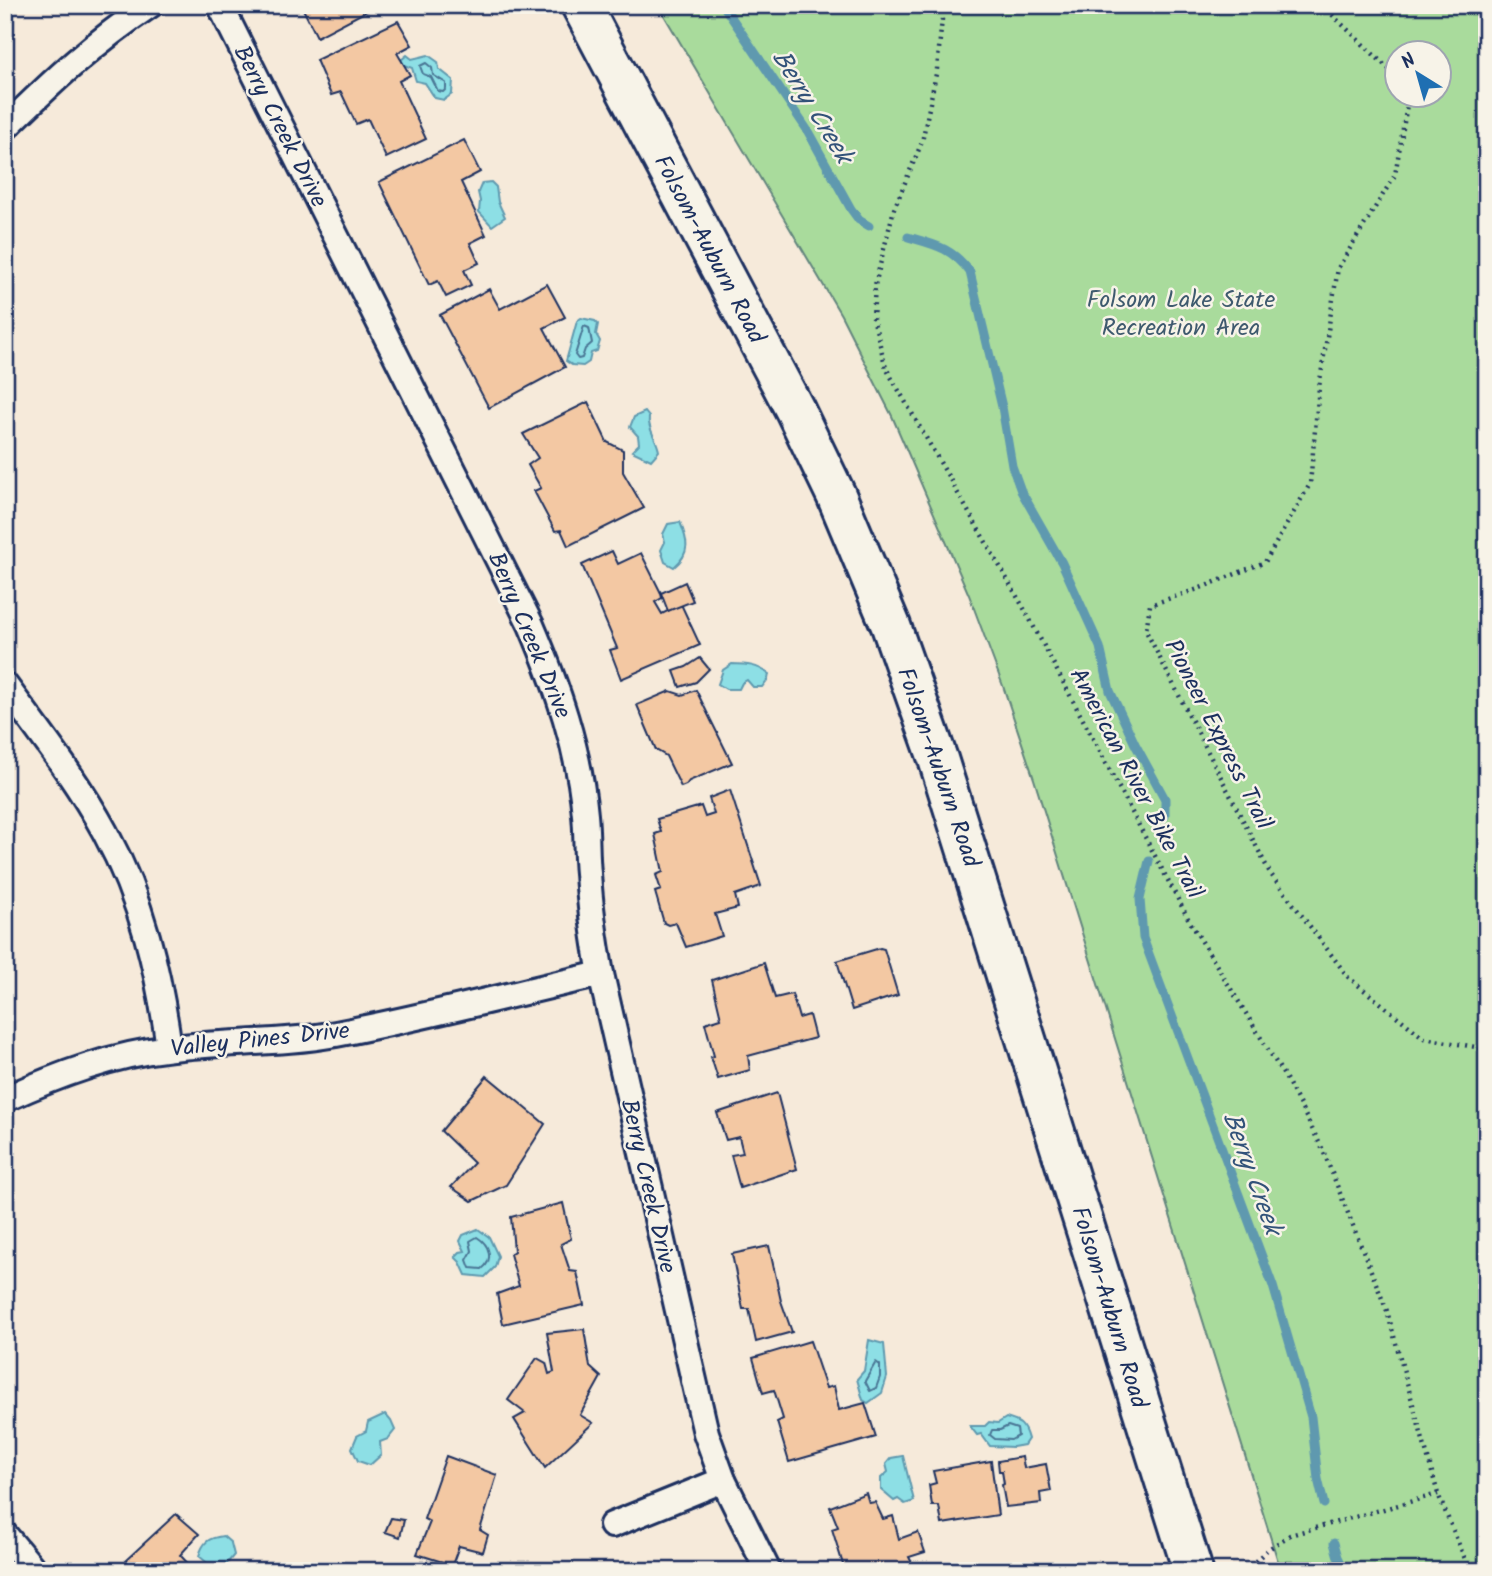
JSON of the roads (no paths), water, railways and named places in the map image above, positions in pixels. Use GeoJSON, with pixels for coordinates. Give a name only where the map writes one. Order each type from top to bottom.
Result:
{"type":"FeatureCollection","features":[{"type":"Feature","properties":{"kind":"main road","name":"Folsom-Auburn Road"},"geometry":{"type":"LineString","coordinates":[[581,5],[796,410],[836,495],[891,626],[938,759],[1193,1571]]}},
{"type":"Feature","properties":{"kind":"street"},"geometry":{"type":"LineString","coordinates":[[5,128],[65,69],[108,33],[150,5]]}},
{"type":"Feature","properties":{"kind":"street","name":"Berry Creek Drive"},"geometry":{"type":"LineString","coordinates":[[220,5],[531,625],[553,676],[577,758],[585,814],[592,926],[601,974],[706,1433],[723,1480],[768,1571]]}},
{"type":"Feature","properties":{"kind":"street"},"geometry":{"type":"LineString","coordinates":[[5,685],[76,784],[106,833],[130,884],[149,937],[169,1048]]}},
{"type":"Feature","properties":{"kind":"street","name":"Valley Pines Drive"},"geometry":{"type":"LineString","coordinates":[[5,1099],[93,1064],[169,1048],[279,1041],[335,1034],[601,974]]}},
{"type":"Feature","properties":{"kind":"street"},"geometry":{"type":"LineString","coordinates":[[612,1525],[723,1480]]}},
{"type":"Feature","properties":{"kind":"street"},"geometry":{"type":"LineString","coordinates":[[5,1535],[35,1571]]}},
{"type":"Feature","properties":{"kind":"water"},"geometry":{"type":"Polygon","coordinates":[[[407,55],[412,59],[428,55],[438,62],[439,69],[453,80],[452,94],[444,100],[435,98],[425,83],[416,81],[412,68],[404,65],[401,60],[407,55]]]}},
{"type":"Feature","properties":{"kind":"water"},"geometry":{"type":"Polygon","coordinates":[[[491,182],[496,187],[498,202],[505,217],[492,226],[479,212],[478,192],[482,183],[491,182]]]}},
{"type":"Feature","properties":{"kind":"water"},"geometry":{"type":"Polygon","coordinates":[[[581,318],[598,324],[596,334],[600,341],[597,351],[591,353],[589,362],[583,366],[572,365],[566,361],[577,321],[581,318]]]}},
{"type":"Feature","properties":{"kind":"water"},"geometry":{"type":"Polygon","coordinates":[[[645,412],[659,451],[651,460],[632,451],[639,444],[638,436],[630,427],[634,417],[645,412]]]}},
{"type":"Feature","properties":{"kind":"water"},"geometry":{"type":"Polygon","coordinates":[[[680,522],[686,546],[683,557],[674,567],[665,562],[661,550],[665,542],[663,534],[668,524],[680,522]]]}},
{"type":"Feature","properties":{"kind":"water"},"geometry":{"type":"Polygon","coordinates":[[[732,664],[760,669],[769,674],[768,679],[762,687],[753,687],[747,680],[739,689],[726,689],[718,684],[723,670],[732,664]]]}},
{"type":"Feature","properties":{"kind":"water"},"geometry":{"type":"Polygon","coordinates":[[[478,1229],[489,1237],[498,1256],[495,1267],[485,1277],[466,1275],[455,1257],[465,1251],[460,1241],[463,1235],[478,1229]]]}},
{"type":"Feature","properties":{"kind":"water"},"geometry":{"type":"Polygon","coordinates":[[[869,1340],[884,1344],[887,1377],[882,1393],[868,1403],[863,1400],[857,1379],[864,1371],[869,1340]]]}},
{"type":"Feature","properties":{"kind":"water"},"geometry":{"type":"Polygon","coordinates":[[[385,1414],[395,1430],[388,1439],[380,1442],[381,1455],[370,1465],[358,1461],[352,1448],[357,1436],[366,1431],[368,1422],[385,1414]]]}},
{"type":"Feature","properties":{"kind":"water"},"geometry":{"type":"Polygon","coordinates":[[[1006,1418],[1018,1422],[1025,1430],[1028,1439],[1024,1445],[990,1446],[981,1434],[977,1435],[970,1426],[985,1426],[989,1422],[998,1423],[1006,1418]]]}},
{"type":"Feature","properties":{"kind":"water"},"geometry":{"type":"Polygon","coordinates":[[[903,1456],[914,1501],[905,1504],[898,1499],[894,1501],[881,1490],[881,1478],[888,1472],[886,1464],[891,1458],[903,1456]]]}},
{"type":"Feature","properties":{"kind":"water"},"geometry":{"type":"Polygon","coordinates":[[[223,1536],[231,1543],[234,1555],[225,1566],[212,1567],[199,1556],[207,1541],[223,1536]]]}},
{"type":"Feature","properties":{"kind":"waterway","name":"Berry Creek"},"geometry":{"type":"LineString","coordinates":[[723,5],[806,128],[851,209],[859,220],[869,226]]}},
{"type":"Feature","properties":{"kind":"waterway"},"geometry":{"type":"LineString","coordinates":[[908,237],[950,252],[970,272],[1002,407],[1012,466],[1021,491],[1062,563],[1100,647],[1110,691],[1165,799],[1165,816]]}},
{"type":"Feature","properties":{"kind":"waterway","name":"Berry Creek"},"geometry":{"type":"LineString","coordinates":[[1149,861],[1140,899],[1143,938],[1273,1286],[1311,1417],[1318,1479],[1324,1504]]}},
{"type":"Feature","properties":{"kind":"waterway","name":"Berry Creek"},"geometry":{"type":"LineString","coordinates":[[1334,1543],[1345,1571]]}},
{"type":"Feature","properties":{"kind":"park label","name":"Folsom Lake State Recreation Area"},"geometry":{"type":"Point","coordinates":[1181,313]}}]}
